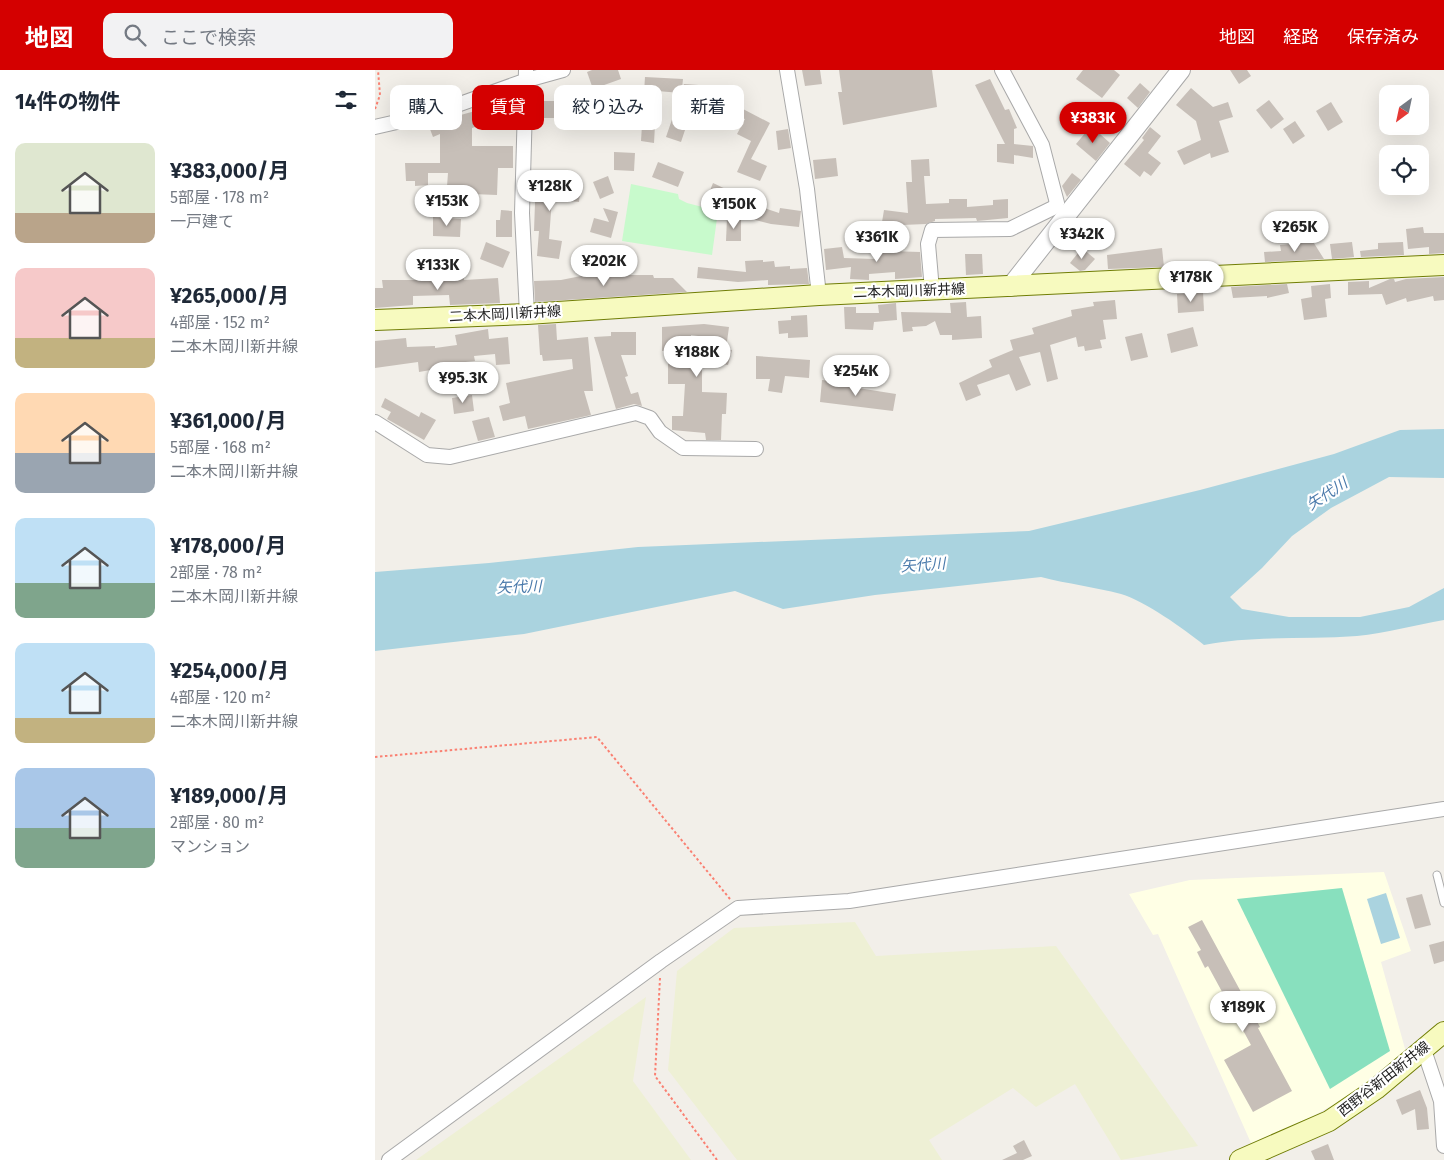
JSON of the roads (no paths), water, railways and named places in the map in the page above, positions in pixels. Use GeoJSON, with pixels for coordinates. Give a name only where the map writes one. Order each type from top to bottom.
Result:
{"type":"FeatureCollection","features":[{"type":"Feature","properties":{"kind":"main road","name":"二本木岡川新井線"},"geometry":{"type":"LineString","coordinates":[[375,320],[527,314],[819,295],[1444,265]]}},
{"type":"Feature","properties":{"kind":"main road","name":"西野谷新田新井線"},"geometry":{"type":"LineString","coordinates":[[1240,1160],[1329,1121],[1376,1089],[1444,1032]]}},
{"type":"Feature","properties":{"kind":"street"},"geometry":{"type":"LineString","coordinates":[[375,127],[432,114],[526,75],[563,70]]}},
{"type":"Feature","properties":{"kind":"street"},"geometry":{"type":"LineString","coordinates":[[787,70],[807,189],[819,295]]}},
{"type":"Feature","properties":{"kind":"street"},"geometry":{"type":"LineString","coordinates":[[1002,70],[1043,145],[1063,207]]}},
{"type":"Feature","properties":{"kind":"street"},"geometry":{"type":"LineString","coordinates":[[1010,287],[1063,207],[1181,70]]}},
{"type":"Feature","properties":{"kind":"street"},"geometry":{"type":"LineString","coordinates":[[526,75],[522,213],[527,314]]}},
{"type":"Feature","properties":{"kind":"street"},"geometry":{"type":"LineString","coordinates":[[932,290],[928,244],[932,230],[1010,229],[1053,208],[1063,207]]}},
{"type":"Feature","properties":{"kind":"street"},"geometry":{"type":"LineString","coordinates":[[375,422],[427,455],[450,456],[636,413],[650,418],[660,432],[683,448],[755,449]]}},
{"type":"Feature","properties":{"kind":"street"},"geometry":{"type":"LineString","coordinates":[[389,1160],[661,961],[738,908],[849,900],[1444,809]]}},
{"type":"Feature","properties":{"kind":"street"},"geometry":{"type":"LineString","coordinates":[[1424,1050],[1441,1101],[1444,1146]]}},
{"type":"Feature","properties":{"kind":"lane"},"geometry":{"type":"LineString","coordinates":[[1437,876],[1444,903]]}},
{"type":"Feature","properties":{"kind":"water","name":"矢代川"},"geometry":{"type":"Polygon","coordinates":[[[1444,429],[1444,478],[1389,477],[1331,508],[1292,536],[1262,568],[1230,597],[1242,609],[1289,617],[1360,617],[1409,607],[1444,588],[1444,620],[1357,636],[1241,640],[1204,645],[1164,616],[1131,598],[1121,594],[1041,577],[875,595],[783,609],[735,591],[524,634],[375,651],[375,572],[489,563],[638,547],[1029,531],[1200,490],[1334,454],[1400,430],[1444,429]]]}},
{"type":"Feature","properties":{"kind":"water"},"geometry":{"type":"Polygon","coordinates":[[[1386,893],[1400,938],[1381,944],[1367,899],[1386,893]]]}}]}
